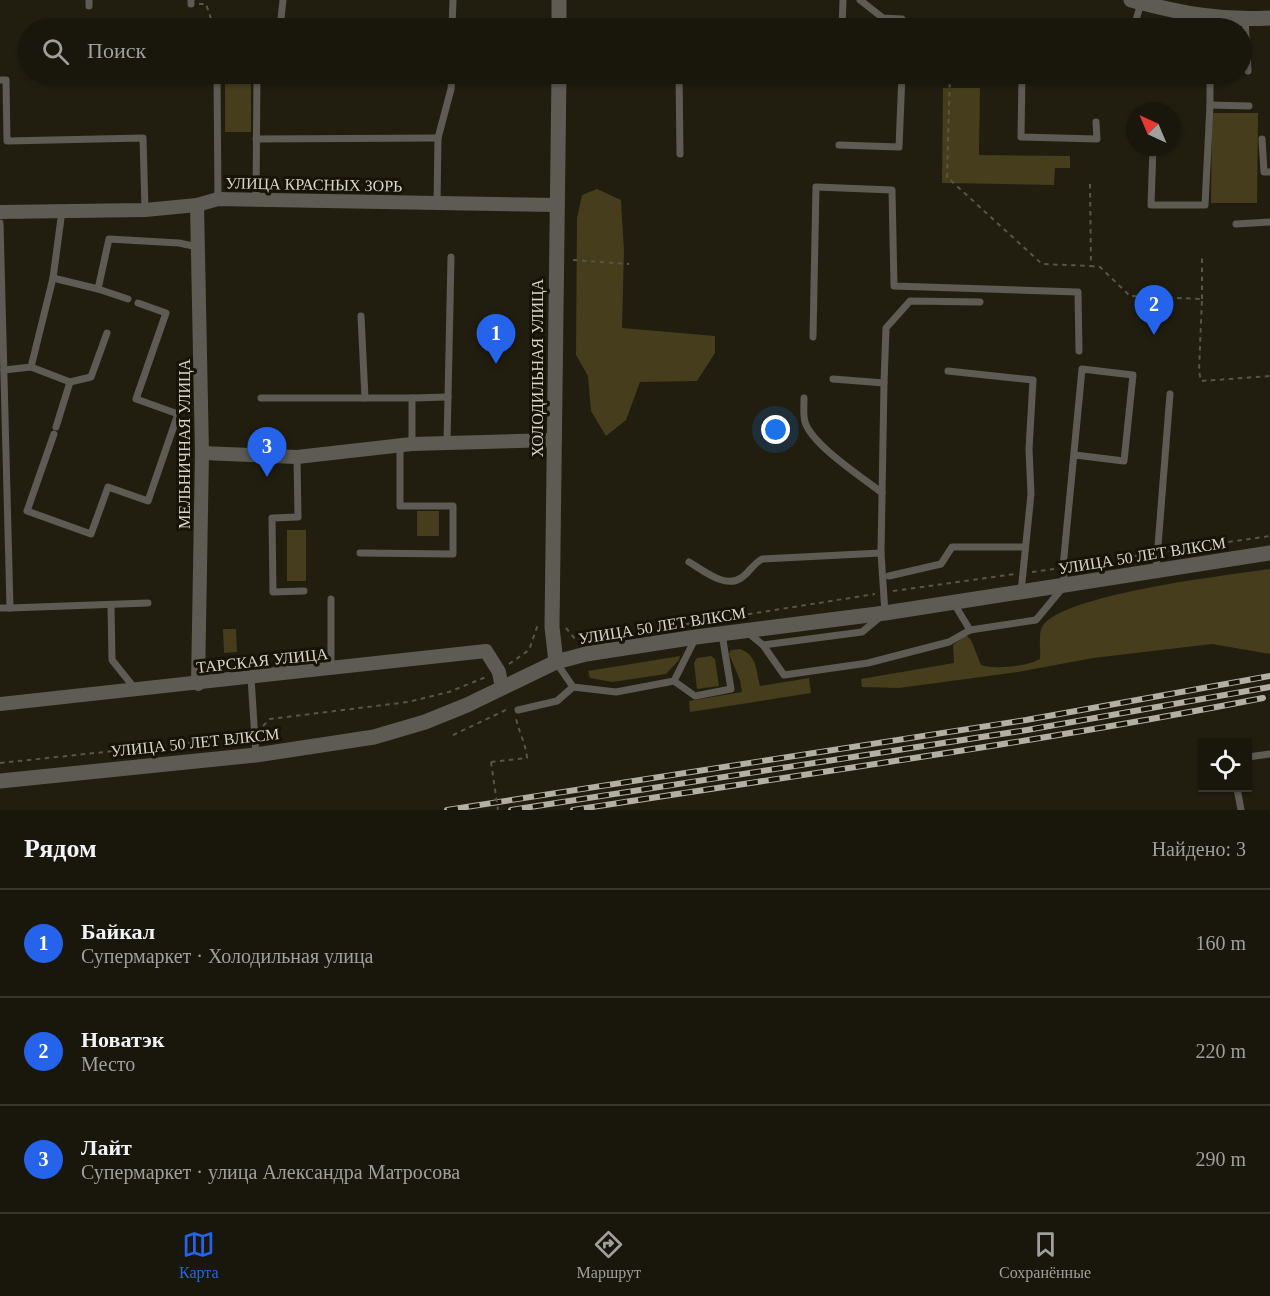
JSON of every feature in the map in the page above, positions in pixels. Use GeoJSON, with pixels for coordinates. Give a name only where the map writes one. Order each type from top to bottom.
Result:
{"type":"FeatureCollection","features":[{"type":"Feature","properties":{"kind":"street"},"geometry":{"type":"LineString","coordinates":[[559,18],[560,0]]}},
{"type":"Feature","properties":{"kind":"street"},"geometry":{"type":"LineString","coordinates":[[1136,1],[1196,18]]}},
{"type":"Feature","properties":{"kind":"street"},"geometry":{"type":"LineString","coordinates":[[1252,19],[1270,18]]}},
{"type":"Feature","properties":{"kind":"street","name":"ХОЛОДИЛЬНАЯ УЛИЦА"},"geometry":{"type":"LineString","coordinates":[[555,662],[552,627],[559,84]]}},
{"type":"Feature","properties":{"kind":"street","name":"УЛИЦА КРАСНЫХ ЗОРЬ"},"geometry":{"type":"LineString","coordinates":[[0,212],[145,210],[197,205],[218,199],[256,198],[556,205]]}},
{"type":"Feature","properties":{"kind":"street","name":"МЕЛЬНИЧНАЯ УЛИЦА"},"geometry":{"type":"LineString","coordinates":[[197,205],[202,453],[198,684]]}},
{"type":"Feature","properties":{"kind":"street"},"geometry":{"type":"LineString","coordinates":[[202,453],[297,457],[406,444],[555,440]]}},
{"type":"Feature","properties":{"kind":"street","name":"УЛИЦА 50 ЛЕТ ВЛКСМ"},"geometry":{"type":"LineString","coordinates":[[0,781],[256,755],[374,737],[399,731],[456,709],[555,662],[624,647],[885,613],[1270,553]]}},
{"type":"Feature","properties":{"kind":"street","name":"ТАРСКАЯ УЛИЦА"},"geometry":{"type":"LineString","coordinates":[[0,704],[486,651],[499,672],[502,688]]}},
{"type":"Feature","properties":{"kind":"lane"},"geometry":{"type":"LineString","coordinates":[[281,18],[283,0]]}},
{"type":"Feature","properties":{"kind":"lane"},"geometry":{"type":"LineString","coordinates":[[452,18],[453,0]]}},
{"type":"Feature","properties":{"kind":"lane"},"geometry":{"type":"LineString","coordinates":[[842,18],[843,0]]}},
{"type":"Feature","properties":{"kind":"lane"},"geometry":{"type":"LineString","coordinates":[[860,0],[883,18]]}},
{"type":"Feature","properties":{"kind":"lane"},"geometry":{"type":"LineString","coordinates":[[1136,1],[1136,18]]}},
{"type":"Feature","properties":{"kind":"lane"},"geometry":{"type":"LineString","coordinates":[[0,80],[6,80],[7,141],[143,138],[145,210]]}},
{"type":"Feature","properties":{"kind":"lane"},"geometry":{"type":"LineString","coordinates":[[217,84],[218,199]]}},
{"type":"Feature","properties":{"kind":"lane"},"geometry":{"type":"LineString","coordinates":[[256,198],[257,84]]}},
{"type":"Feature","properties":{"kind":"lane"},"geometry":{"type":"LineString","coordinates":[[437,203],[438,138],[451,84]]}},
{"type":"Feature","properties":{"kind":"lane"},"geometry":{"type":"LineString","coordinates":[[679,84],[680,154]]}},
{"type":"Feature","properties":{"kind":"lane"},"geometry":{"type":"LineString","coordinates":[[839,146],[899,147],[902,84]]}},
{"type":"Feature","properties":{"kind":"lane"},"geometry":{"type":"LineString","coordinates":[[1022,84],[1021,137],[1097,139],[1096,122]]}},
{"type":"Feature","properties":{"kind":"lane"},"geometry":{"type":"LineString","coordinates":[[1153,156],[1151,205],[1205,204],[1209,84]]}},
{"type":"Feature","properties":{"kind":"lane"},"geometry":{"type":"LineString","coordinates":[[1210,105],[1249,106]]}},
{"type":"Feature","properties":{"kind":"lane"},"geometry":{"type":"LineString","coordinates":[[256,139],[438,138]]}},
{"type":"Feature","properties":{"kind":"lane"},"geometry":{"type":"LineString","coordinates":[[1262,139],[1264,172],[1270,172]]}},
{"type":"Feature","properties":{"kind":"lane"},"geometry":{"type":"LineString","coordinates":[[813,336],[816,187],[892,190],[894,286],[1078,292],[1079,351]]}},
{"type":"Feature","properties":{"kind":"lane"},"geometry":{"type":"LineString","coordinates":[[31,367],[53,278],[62,211]]}},
{"type":"Feature","properties":{"kind":"lane"},"geometry":{"type":"LineString","coordinates":[[1236,224],[1270,222]]}},
{"type":"Feature","properties":{"kind":"lane"},"geometry":{"type":"LineString","coordinates":[[0,223],[10,608]]}},
{"type":"Feature","properties":{"kind":"lane"},"geometry":{"type":"LineString","coordinates":[[98,289],[109,239],[179,243],[198,247]]}},
{"type":"Feature","properties":{"kind":"lane"},"geometry":{"type":"LineString","coordinates":[[447,442],[451,257]]}},
{"type":"Feature","properties":{"kind":"lane"},"geometry":{"type":"LineString","coordinates":[[53,278],[128,299]]}},
{"type":"Feature","properties":{"kind":"lane"},"geometry":{"type":"LineString","coordinates":[[763,645],[862,632],[885,613],[881,553],[886,328],[910,300],[980,302]]}},
{"type":"Feature","properties":{"kind":"lane"},"geometry":{"type":"LineString","coordinates":[[70,382],[27,511],[92,534],[108,487],[148,501],[178,414],[136,399],[166,313],[138,303]]}},
{"type":"Feature","properties":{"kind":"lane"},"geometry":{"type":"LineString","coordinates":[[361,316],[365,398]]}},
{"type":"Feature","properties":{"kind":"lane"},"geometry":{"type":"LineString","coordinates":[[4,370],[31,367],[70,382],[91,377],[107,333]]}},
{"type":"Feature","properties":{"kind":"lane"},"geometry":{"type":"LineString","coordinates":[[745,631],[763,645],[784,675],[868,663],[949,642],[970,630],[1036,621],[1065,585],[1062,567],[1082,369],[1133,375],[1124,461],[1075,455]]}},
{"type":"Feature","properties":{"kind":"lane"},"geometry":{"type":"LineString","coordinates":[[948,371],[1033,380],[1029,449],[1031,494],[1021,592]]}},
{"type":"Feature","properties":{"kind":"lane"},"geometry":{"type":"LineString","coordinates":[[833,379],[884,383]]}},
{"type":"Feature","properties":{"kind":"lane"},"geometry":{"type":"LineString","coordinates":[[1156,571],[1170,394]]}},
{"type":"Feature","properties":{"kind":"lane"},"geometry":{"type":"LineString","coordinates":[[261,398],[448,397]]}},
{"type":"Feature","properties":{"kind":"lane"},"geometry":{"type":"LineString","coordinates":[[360,553],[453,554],[453,506],[400,506],[412,398]]}},
{"type":"Feature","properties":{"kind":"lane"},"geometry":{"type":"LineString","coordinates":[[804,398],[804,420],[809,433],[882,493]]}},
{"type":"Feature","properties":{"kind":"lane"},"geometry":{"type":"LineString","coordinates":[[297,457],[298,517],[272,518],[273,592],[304,591]]}},
{"type":"Feature","properties":{"kind":"lane"},"geometry":{"type":"LineString","coordinates":[[889,576],[941,564],[952,547],[1025,547]]}},
{"type":"Feature","properties":{"kind":"lane"},"geometry":{"type":"LineString","coordinates":[[689,562],[721,580],[731,582],[741,578],[754,563],[762,559],[881,553]]}},
{"type":"Feature","properties":{"kind":"lane"},"geometry":{"type":"LineString","coordinates":[[331,599],[331,669]]}},
{"type":"Feature","properties":{"kind":"lane"},"geometry":{"type":"LineString","coordinates":[[953,602],[970,630]]}},
{"type":"Feature","properties":{"kind":"lane"},"geometry":{"type":"LineString","coordinates":[[0,608],[148,603]]}},
{"type":"Feature","properties":{"kind":"lane"},"geometry":{"type":"LineString","coordinates":[[111,605],[112,660],[136,690]]}},
{"type":"Feature","properties":{"kind":"lane"},"geometry":{"type":"LineString","coordinates":[[555,662],[573,687],[616,692],[674,681],[695,696],[731,689],[722,633]]}},
{"type":"Feature","properties":{"kind":"lane"},"geometry":{"type":"LineString","coordinates":[[674,681],[696,637]]}},
{"type":"Feature","properties":{"kind":"lane"},"geometry":{"type":"LineString","coordinates":[[251,678],[256,755]]}},
{"type":"Feature","properties":{"kind":"lane"},"geometry":{"type":"LineString","coordinates":[[515,710],[557,701],[573,687]]}},
{"type":"Feature","properties":{"kind":"lane"},"geometry":{"type":"LineString","coordinates":[[1252,757],[1270,754]]}},
{"type":"Feature","properties":{"kind":"lane"},"geometry":{"type":"LineString","coordinates":[[1238,792],[1240,810]]}},
{"type":"Feature","properties":{"kind":"path"},"geometry":{"type":"LineString","coordinates":[[191,2],[206,4],[211,18]]}},
{"type":"Feature","properties":{"kind":"path"},"geometry":{"type":"LineString","coordinates":[[950,84],[947,177],[1042,264],[1100,267],[1130,296],[1202,298]]}},
{"type":"Feature","properties":{"kind":"path"},"geometry":{"type":"LineString","coordinates":[[1090,184],[1091,266]]}},
{"type":"Feature","properties":{"kind":"path"},"geometry":{"type":"LineString","coordinates":[[1202,255],[1199,371],[1201,381],[1270,376]]}},
{"type":"Feature","properties":{"kind":"path"},"geometry":{"type":"LineString","coordinates":[[573,260],[629,264]]}},
{"type":"Feature","properties":{"kind":"path"},"geometry":{"type":"LineString","coordinates":[[453,735],[515,710],[519,734],[526,744],[527,758],[491,762],[498,810]]}},
{"type":"Feature","properties":{"kind":"shaded area"},"geometry":{"type":"Polygon","coordinates":[[[225,84],[251,84],[251,132],[225,132],[225,84]]]}},
{"type":"Feature","properties":{"kind":"shaded area"},"geometry":{"type":"Polygon","coordinates":[[[943,88],[980,88],[979,155],[1070,156],[1070,168],[1055,168],[1054,185],[942,183],[943,88]]]}},
{"type":"Feature","properties":{"kind":"shaded area"},"geometry":{"type":"Polygon","coordinates":[[[1212,113],[1258,113],[1257,203],[1211,203],[1212,113]]]}},
{"type":"Feature","properties":{"kind":"shaded area"},"geometry":{"type":"Polygon","coordinates":[[[597,189],[621,200],[624,251],[622,328],[715,336],[715,353],[697,381],[640,382],[626,420],[606,436],[591,411],[588,376],[576,355],[577,218],[582,195],[597,189]]]}},
{"type":"Feature","properties":{"kind":"shaded area"},"geometry":{"type":"Polygon","coordinates":[[[417,511],[439,511],[439,536],[417,536],[417,511]]]}},
{"type":"Feature","properties":{"kind":"shaded area"},"geometry":{"type":"Polygon","coordinates":[[[287,530],[306,530],[306,581],[287,581],[287,530]]]}},
{"type":"Feature","properties":{"kind":"shaded area"},"geometry":{"type":"Polygon","coordinates":[[[1270,569],[1270,654],[1212,644],[1093,658],[1018,672],[899,688],[862,687],[861,679],[954,663],[953,645],[966,635],[971,640],[981,665],[1003,667],[1028,664],[1040,659],[1042,627],[1056,615],[1080,605],[1148,588],[1270,569]]]}},
{"type":"Feature","properties":{"kind":"shaded area"},"geometry":{"type":"Polygon","coordinates":[[[223,629],[236,629],[237,652],[224,653],[223,629]]]}},
{"type":"Feature","properties":{"kind":"shaded area"},"geometry":{"type":"Polygon","coordinates":[[[740,649],[753,659],[760,686],[809,678],[811,693],[690,712],[689,701],[742,692],[740,680],[729,654],[731,650],[740,649]]]}},
{"type":"Feature","properties":{"kind":"shaded area"},"geometry":{"type":"Polygon","coordinates":[[[680,656],[666,674],[612,682],[590,678],[588,671],[680,656]]]}},
{"type":"Feature","properties":{"kind":"shaded area"},"geometry":{"type":"Polygon","coordinates":[[[711,656],[715,659],[719,686],[697,689],[694,663],[697,658],[711,656]]]}},
{"type":"Feature","properties":{"kind":"railway"},"geometry":{"type":"LineString","coordinates":[[447,810],[1026,720],[1270,676]]}},
{"type":"Feature","properties":{"kind":"railway"},"geometry":{"type":"LineString","coordinates":[[511,810],[1027,730],[1270,687]]}},
{"type":"Feature","properties":{"kind":"railway"},"geometry":{"type":"LineString","coordinates":[[573,810],[1005,744],[1263,698]]}},
{"type":"Feature","properties":{"kind":"place","name":"Новатэк"},"geometry":{"type":"Point","coordinates":[1154,335]}},
{"type":"Feature","properties":{"kind":"place","name":"Байкал"},"geometry":{"type":"Point","coordinates":[496,364]}},
{"type":"Feature","properties":{"kind":"place","name":"Лайт"},"geometry":{"type":"Point","coordinates":[267,477]}}]}
